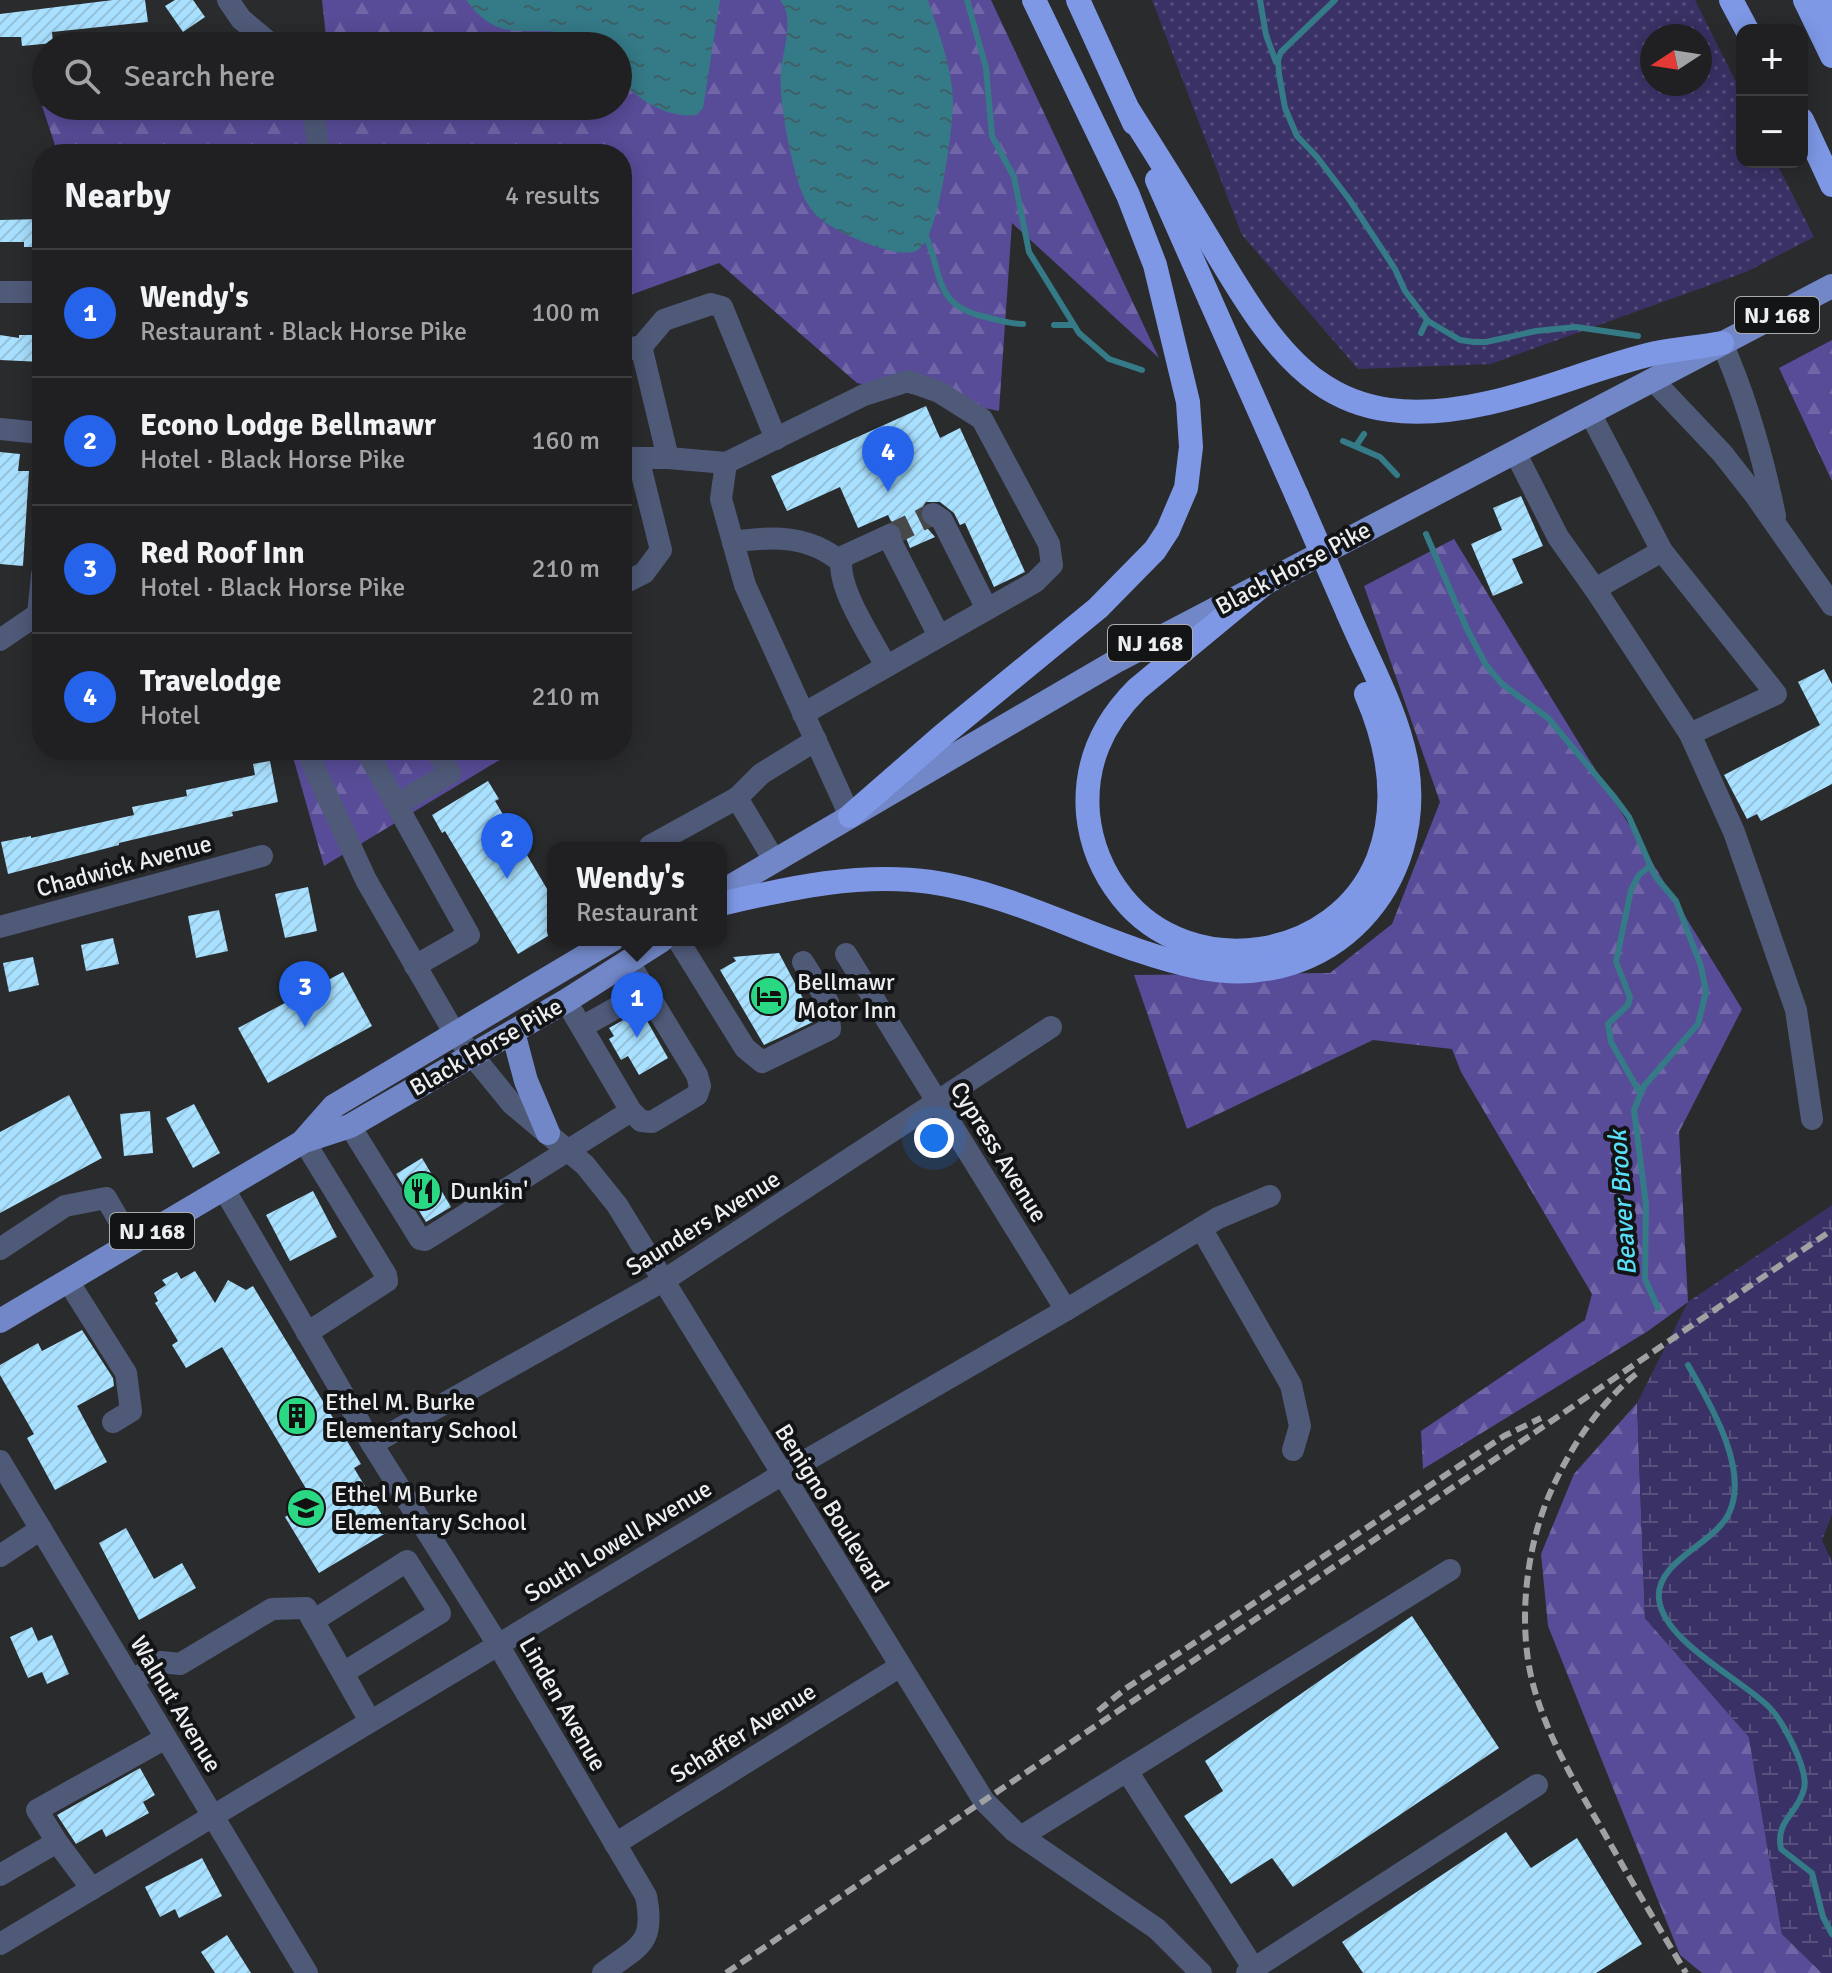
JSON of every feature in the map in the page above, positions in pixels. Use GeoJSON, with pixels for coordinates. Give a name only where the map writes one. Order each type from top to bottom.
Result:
{"type":"FeatureCollection","features":[{"type":"Feature","properties":{"kind":"highway"},"geometry":{"type":"LineString","coordinates":[[850,816],[1098,608],[1155,550],[1168,530],[1186,488],[1191,447],[1188,402],[1155,265],[1128,195],[1034,0]]}},
{"type":"Feature","properties":{"kind":"highway"},"geometry":{"type":"LineString","coordinates":[[1078,0],[1129,111],[1290,500]]}},
{"type":"Feature","properties":{"kind":"highway"},"geometry":{"type":"LineString","coordinates":[[1731,0],[1744,24]]}},
{"type":"Feature","properties":{"kind":"highway"},"geometry":{"type":"LineString","coordinates":[[1747,0],[1757,24]]}},
{"type":"Feature","properties":{"kind":"highway"},"geometry":{"type":"LineString","coordinates":[[1805,0],[1832,56]]}},
{"type":"Feature","properties":{"kind":"highway"},"geometry":{"type":"LineString","coordinates":[[1824,0],[1832,17]]}},
{"type":"Feature","properties":{"kind":"highway"},"geometry":{"type":"LineString","coordinates":[[727,903],[816,885],[876,880],[927,882],[1005,900],[1145,952],[1204,968],[1239,971],[1269,969],[1318,952],[1364,917],[1386,888],[1402,851],[1409,814],[1408,778],[1402,743],[1157,212],[1144,187],[1084,106]]}},
{"type":"Feature","properties":{"kind":"highway"},"geometry":{"type":"LineString","coordinates":[[1129,111],[1263,327],[1295,365],[1346,398],[1389,410],[1458,408],[1512,397],[1656,354],[1722,343]]}},
{"type":"Feature","properties":{"kind":"highway"},"geometry":{"type":"LineString","coordinates":[[1808,133],[1832,186]]}},
{"type":"Feature","properties":{"kind":"highway"},"geometry":{"type":"LineString","coordinates":[[1808,142],[1832,186]]}},
{"type":"Feature","properties":{"kind":"highway"},"geometry":{"type":"LineString","coordinates":[[1264,584],[1117,708],[1094,753],[1087,801],[1094,846],[1109,878],[1130,907],[1168,934],[1214,950],[1247,951],[1275,947],[1328,923],[1350,902],[1368,878],[1378,859],[1389,814],[1388,768],[1378,724],[1341,616]]}},
{"type":"Feature","properties":{"kind":"main road","name":"Black Horse Pike"},"geometry":{"type":"LineString","coordinates":[[727,888],[1118,660],[1832,286]]}},
{"type":"Feature","properties":{"kind":"main road","name":"Black Horse Pike"},"geometry":{"type":"LineString","coordinates":[[304,1141],[334,1106],[602,946]]}},
{"type":"Feature","properties":{"kind":"main road","name":"Black Horse Pike"},"geometry":{"type":"LineString","coordinates":[[0,1321],[304,1141],[350,1126],[566,1001],[652,946]]}},
{"type":"Feature","properties":{"kind":"main road"},"geometry":{"type":"LineString","coordinates":[[513,1032],[526,1081],[548,1133]]}},
{"type":"Feature","properties":{"kind":"street"},"geometry":{"type":"LineString","coordinates":[[228,0],[241,19],[256,32]]}},
{"type":"Feature","properties":{"kind":"street"},"geometry":{"type":"LineString","coordinates":[[315,120],[318,144]]}},
{"type":"Feature","properties":{"kind":"street"},"geometry":{"type":"LineString","coordinates":[[0,292],[32,292]]}},
{"type":"Feature","properties":{"kind":"street"},"geometry":{"type":"LineString","coordinates":[[632,348],[664,320],[711,304],[722,307],[776,439]]}},
{"type":"Feature","properties":{"kind":"street"},"geometry":{"type":"LineString","coordinates":[[1722,343],[1738,380],[1769,482],[1776,522]]}},
{"type":"Feature","properties":{"kind":"street"},"geometry":{"type":"LineString","coordinates":[[632,352],[668,458]]}},
{"type":"Feature","properties":{"kind":"street"},"geometry":{"type":"LineString","coordinates":[[1653,380],[1722,453],[1776,522],[1832,605]]}},
{"type":"Feature","properties":{"kind":"street"},"geometry":{"type":"LineString","coordinates":[[632,458],[726,463],[864,395],[908,381],[939,392],[982,419],[1049,544],[1052,565],[1035,582],[803,714]]}},
{"type":"Feature","properties":{"kind":"street"},"geometry":{"type":"LineString","coordinates":[[1590,413],[1662,551],[1776,694],[1690,734]]}},
{"type":"Feature","properties":{"kind":"street"},"geometry":{"type":"LineString","coordinates":[[0,429],[32,432]]}},
{"type":"Feature","properties":{"kind":"street"},"geometry":{"type":"LineString","coordinates":[[1515,452],[1558,537],[1690,734],[1734,832],[1796,1010],[1812,1119]]}},
{"type":"Feature","properties":{"kind":"street"},"geometry":{"type":"LineString","coordinates":[[726,463],[721,499],[745,585],[850,816]]}},
{"type":"Feature","properties":{"kind":"street"},"geometry":{"type":"LineString","coordinates":[[632,464],[661,550],[644,573],[632,579]]}},
{"type":"Feature","properties":{"kind":"street"},"geometry":{"type":"LineString","coordinates":[[933,514],[942,520],[987,609]]}},
{"type":"Feature","properties":{"kind":"street"},"geometry":{"type":"LineString","coordinates":[[886,666],[843,581],[842,557],[889,536],[939,636]]}},
{"type":"Feature","properties":{"kind":"street"},"geometry":{"type":"LineString","coordinates":[[733,542],[764,537],[802,540],[830,553],[841,562]]}},
{"type":"Feature","properties":{"kind":"street"},"geometry":{"type":"LineString","coordinates":[[1595,589],[1662,551]]}},
{"type":"Feature","properties":{"kind":"street"},"geometry":{"type":"LineString","coordinates":[[0,640],[32,618]]}},
{"type":"Feature","properties":{"kind":"street"},"geometry":{"type":"LineString","coordinates":[[657,842],[737,798],[761,774],[816,740]]}},
{"type":"Feature","properties":{"kind":"street","name":"Benigno Boulevard"},"geometry":{"type":"LineString","coordinates":[[311,760],[366,880],[455,1034],[512,1104],[567,1149],[600,1182],[617,1205],[984,1801],[1022,1836],[1157,1929],[1201,1973]]}},
{"type":"Feature","properties":{"kind":"street"},"geometry":{"type":"LineString","coordinates":[[372,760],[469,935],[415,966]]}},
{"type":"Feature","properties":{"kind":"street"},"geometry":{"type":"LineString","coordinates":[[398,804],[450,773],[442,760]]}},
{"type":"Feature","properties":{"kind":"street"},"geometry":{"type":"LineString","coordinates":[[737,798],[774,860]]}},
{"type":"Feature","properties":{"kind":"street","name":"Chadwick Avenue"},"geometry":{"type":"LineString","coordinates":[[0,927],[262,856]]}},
{"type":"Feature","properties":{"kind":"street"},"geometry":{"type":"LineString","coordinates":[[682,946],[745,1048],[762,1062],[830,1029],[828,1002],[803,962]]}},
{"type":"Feature","properties":{"kind":"street","name":"Cypress Avenue"},"geometry":{"type":"LineString","coordinates":[[846,954],[1066,1310]]}},
{"type":"Feature","properties":{"kind":"street"},"geometry":{"type":"LineString","coordinates":[[566,1001],[631,1111],[641,1121],[652,1122],[697,1095],[700,1086],[697,1075],[628,961]]}},
{"type":"Feature","properties":{"kind":"street"},"geometry":{"type":"LineString","coordinates":[[582,1027],[646,991]]}},
{"type":"Feature","properties":{"kind":"street","name":"Saunders Avenue"},"geometry":{"type":"LineString","coordinates":[[372,1444],[663,1281],[1051,1027]]}},
{"type":"Feature","properties":{"kind":"street"},"geometry":{"type":"LineString","coordinates":[[350,1126],[420,1239],[425,1240],[631,1111]]}},
{"type":"Feature","properties":{"kind":"street"},"geometry":{"type":"LineString","coordinates":[[304,1141],[387,1281],[307,1333]]}},
{"type":"Feature","properties":{"kind":"street","name":"Linden Avenue"},"geometry":{"type":"LineString","coordinates":[[224,1189],[372,1444],[497,1643],[646,1896],[651,1920],[646,1940],[603,1973]]}},
{"type":"Feature","properties":{"kind":"street","name":"South Lowell Avenue"},"geometry":{"type":"LineString","coordinates":[[0,1944],[781,1475],[1218,1218],[1270,1196]]}},
{"type":"Feature","properties":{"kind":"street"},"geometry":{"type":"LineString","coordinates":[[0,1249],[65,1206],[106,1198],[132,1243]]}},
{"type":"Feature","properties":{"kind":"street"},"geometry":{"type":"LineString","coordinates":[[1201,1228],[1291,1385],[1300,1426],[1293,1450]]}},
{"type":"Feature","properties":{"kind":"street"},"geometry":{"type":"LineString","coordinates":[[68,1281],[126,1373],[131,1411],[113,1422]]}},
{"type":"Feature","properties":{"kind":"street","name":"Walnut Avenue"},"geometry":{"type":"LineString","coordinates":[[0,1461],[307,1973]]}},
{"type":"Feature","properties":{"kind":"street"},"geometry":{"type":"LineString","coordinates":[[0,1556],[41,1529]]}},
{"type":"Feature","properties":{"kind":"street"},"geometry":{"type":"LineString","coordinates":[[132,1681],[161,1662],[180,1664],[272,1609],[309,1615],[407,1561],[440,1613],[343,1673]]}},
{"type":"Feature","properties":{"kind":"street"},"geometry":{"type":"LineString","coordinates":[[1022,1836],[1450,1570]]}},
{"type":"Feature","properties":{"kind":"street"},"geometry":{"type":"LineString","coordinates":[[309,1615],[370,1721]]}},
{"type":"Feature","properties":{"kind":"street","name":"Schaffer Avenue"},"geometry":{"type":"LineString","coordinates":[[615,1844],[899,1667]]}},
{"type":"Feature","properties":{"kind":"street"},"geometry":{"type":"LineString","coordinates":[[92,1889],[37,1810],[164,1739]]}},
{"type":"Feature","properties":{"kind":"street"},"geometry":{"type":"LineString","coordinates":[[1127,1771],[1250,1971],[1537,1785]]}},
{"type":"Feature","properties":{"kind":"street"},"geometry":{"type":"LineString","coordinates":[[0,1875],[57,1842]]}},
{"type":"Feature","properties":{"kind":"green space"},"geometry":{"type":"Polygon","coordinates":[[[322,0],[991,0],[1159,358],[1012,223],[999,411],[857,383],[719,263],[632,294],[632,144],[55,144],[47,120],[632,120],[632,32],[325,32],[322,0]]]}},
{"type":"Feature","properties":{"kind":"green space"},"geometry":{"type":"Polygon","coordinates":[[[1152,0],[1695,0],[1707,24],[1640,24],[1640,96],[1712,96],[1712,34],[1736,82],[1736,168],[1779,168],[1814,237],[1746,272],[1491,364],[1358,369],[1242,235],[1152,0]]]}},
{"type":"Feature","properties":{"kind":"green space"},"geometry":{"type":"Polygon","coordinates":[[[1832,340],[1832,481],[1779,368],[1832,340]]]}},
{"type":"Feature","properties":{"kind":"green space"},"geometry":{"type":"Polygon","coordinates":[[[1454,539],[1742,1009],[1679,1132],[1688,1302],[1648,1331],[1423,1469],[1421,1431],[1585,1320],[1592,1294],[1461,1072],[1452,1049],[1373,1040],[1187,1129],[1134,975],[1330,973],[1392,924],[1440,802],[1364,586],[1454,539]]]}},
{"type":"Feature","properties":{"kind":"green space"},"geometry":{"type":"Polygon","coordinates":[[[294,760],[499,760],[324,866],[294,760]]]}},
{"type":"Feature","properties":{"kind":"green space"},"geometry":{"type":"Polygon","coordinates":[[[1832,1205],[1832,1515],[1822,1540],[1832,1562],[1832,1973],[1822,1973],[1782,1934],[1749,1737],[1645,1618],[1637,1403],[1688,1302],[1832,1205]]]}},
{"type":"Feature","properties":{"kind":"green space"},"geometry":{"type":"Polygon","coordinates":[[[1637,1403],[1645,1618],[1749,1737],[1782,1934],[1822,1973],[1702,1973],[1680,1955],[1548,1626],[1541,1554],[1574,1474],[1637,1403]]]}},
{"type":"Feature","properties":{"kind":"water"},"geometry":{"type":"Polygon","coordinates":[[[466,0],[720,0],[703,108],[696,115],[675,114],[652,105],[632,91],[632,32],[514,30],[490,23],[466,0]]]}},
{"type":"Feature","properties":{"kind":"water"},"geometry":{"type":"Polygon","coordinates":[[[780,0],[928,0],[947,62],[953,112],[937,208],[928,237],[916,251],[907,253],[880,248],[849,236],[824,222],[805,200],[793,164],[783,113],[781,70],[787,15],[780,0]]]}},
{"type":"Feature","properties":{"kind":"building"},"geometry":{"type":"Polygon","coordinates":[[[113,0],[145,0],[148,22],[32,32],[32,45],[22,46],[21,37],[0,37],[0,14],[113,0]]]}},
{"type":"Feature","properties":{"kind":"building"},"geometry":{"type":"Polygon","coordinates":[[[175,0],[193,0],[205,17],[183,32],[165,6],[175,0]]]}},
{"type":"Feature","properties":{"kind":"building"},"geometry":{"type":"Polygon","coordinates":[[[32,219],[32,247],[24,247],[24,242],[0,242],[0,220],[32,219]]]}},
{"type":"Feature","properties":{"kind":"building"},"geometry":{"type":"Polygon","coordinates":[[[0,335],[19,338],[19,335],[32,335],[32,362],[0,360],[0,335]]]}},
{"type":"Feature","properties":{"kind":"building"},"geometry":{"type":"Polygon","coordinates":[[[926,406],[940,438],[960,428],[1025,572],[994,587],[965,523],[960,525],[954,513],[940,502],[926,502],[919,512],[921,521],[935,537],[910,548],[902,528],[888,515],[858,528],[840,487],[787,511],[771,476],[926,406]]]}},
{"type":"Feature","properties":{"kind":"building"},"geometry":{"type":"Polygon","coordinates":[[[0,452],[20,454],[18,471],[29,471],[23,566],[0,564],[0,452]]]}},
{"type":"Feature","properties":{"kind":"building"},"geometry":{"type":"Polygon","coordinates":[[[1521,496],[1543,546],[1512,559],[1523,583],[1493,596],[1471,544],[1502,530],[1493,508],[1521,496]]]}},
{"type":"Feature","properties":{"kind":"building"},"geometry":{"type":"Polygon","coordinates":[[[1824,669],[1832,684],[1832,784],[1761,821],[1757,814],[1747,819],[1724,775],[1820,725],[1798,682],[1824,669]]]}},
{"type":"Feature","properties":{"kind":"building"},"geometry":{"type":"Polygon","coordinates":[[[270,761],[278,802],[8,874],[1,842],[134,815],[132,807],[187,796],[186,790],[255,775],[253,764],[270,761]]]}},
{"type":"Feature","properties":{"kind":"building"},"geometry":{"type":"Polygon","coordinates":[[[488,781],[499,799],[495,801],[547,889],[547,937],[518,954],[445,831],[442,833],[432,815],[488,781]]]}},
{"type":"Feature","properties":{"kind":"building"},"geometry":{"type":"Polygon","coordinates":[[[308,887],[317,931],[285,938],[275,894],[308,887]]]}},
{"type":"Feature","properties":{"kind":"building"},"geometry":{"type":"Polygon","coordinates":[[[219,910],[228,951],[196,958],[188,916],[219,910]]]}},
{"type":"Feature","properties":{"kind":"building"},"geometry":{"type":"Polygon","coordinates":[[[113,938],[119,964],[86,971],[81,945],[113,938]]]}},
{"type":"Feature","properties":{"kind":"building","name":"Bellmawr Motor Inn"},"geometry":{"type":"Polygon","coordinates":[[[779,953],[815,1021],[764,1045],[720,970],[736,961],[733,957],[779,953]]]}},
{"type":"Feature","properties":{"kind":"building"},"geometry":{"type":"Polygon","coordinates":[[[33,957],[39,985],[9,992],[3,963],[33,957]]]}},
{"type":"Feature","properties":{"kind":"building"},"geometry":{"type":"Polygon","coordinates":[[[343,972],[372,1026],[268,1083],[238,1028],[343,972]]]}},
{"type":"Feature","properties":{"kind":"building"},"geometry":{"type":"Polygon","coordinates":[[[641,1010],[668,1058],[639,1075],[628,1056],[621,1060],[609,1039],[614,1036],[609,1028],[641,1010]]]}},
{"type":"Feature","properties":{"kind":"building"},"geometry":{"type":"Polygon","coordinates":[[[69,1095],[102,1158],[0,1213],[0,1132],[69,1095]]]}},
{"type":"Feature","properties":{"kind":"building"},"geometry":{"type":"Polygon","coordinates":[[[194,1104],[220,1153],[193,1168],[166,1118],[194,1104]]]}},
{"type":"Feature","properties":{"kind":"building"},"geometry":{"type":"Polygon","coordinates":[[[150,1111],[153,1153],[124,1156],[120,1114],[150,1111]]]}},
{"type":"Feature","properties":{"kind":"building"},"geometry":{"type":"Polygon","coordinates":[[[422,1158],[451,1207],[426,1222],[396,1174],[422,1158]]]}},
{"type":"Feature","properties":{"kind":"building"},"geometry":{"type":"Polygon","coordinates":[[[313,1191],[337,1237],[290,1261],[266,1215],[313,1191]]]}},
{"type":"Feature","properties":{"kind":"building","name":"Ethel M. Burke Elementary School"},"geometry":{"type":"Polygon","coordinates":[[[195,1271],[215,1303],[228,1280],[246,1290],[253,1286],[361,1464],[354,1468],[391,1530],[319,1573],[285,1517],[309,1502],[304,1493],[308,1492],[222,1347],[186,1368],[172,1345],[178,1341],[155,1303],[158,1301],[154,1293],[166,1285],[162,1280],[177,1272],[181,1279],[195,1271]]]}},
{"type":"Feature","properties":{"kind":"building"},"geometry":{"type":"Polygon","coordinates":[[[82,1330],[113,1378],[114,1386],[77,1406],[107,1462],[55,1490],[27,1438],[34,1434],[0,1375],[0,1365],[38,1343],[42,1351],[82,1330]]]}},
{"type":"Feature","properties":{"kind":"building"},"geometry":{"type":"Polygon","coordinates":[[[126,1528],[154,1579],[182,1563],[196,1588],[139,1620],[99,1543],[126,1528]]]}},
{"type":"Feature","properties":{"kind":"building"},"geometry":{"type":"Polygon","coordinates":[[[1412,1616],[1499,1748],[1293,1887],[1272,1858],[1231,1884],[1184,1816],[1223,1791],[1205,1761],[1412,1616]]]}},
{"type":"Feature","properties":{"kind":"building"},"geometry":{"type":"Polygon","coordinates":[[[32,1627],[38,1641],[52,1635],[69,1674],[47,1684],[42,1672],[28,1678],[10,1637],[32,1627]]]}},
{"type":"Feature","properties":{"kind":"building"},"geometry":{"type":"Polygon","coordinates":[[[140,1768],[155,1795],[143,1802],[149,1813],[106,1837],[102,1829],[76,1844],[57,1815],[140,1768]]]}},
{"type":"Feature","properties":{"kind":"building"},"geometry":{"type":"Polygon","coordinates":[[[1506,1832],[1531,1868],[1577,1838],[1642,1944],[1596,1973],[1363,1973],[1342,1942],[1506,1832]]]}},
{"type":"Feature","properties":{"kind":"building"},"geometry":{"type":"Polygon","coordinates":[[[202,1858],[222,1896],[179,1918],[175,1909],[160,1917],[145,1887],[202,1858]]]}},
{"type":"Feature","properties":{"kind":"building"},"geometry":{"type":"Polygon","coordinates":[[[227,1935],[251,1973],[215,1973],[201,1952],[227,1935]]]}},
{"type":"Feature","properties":{"kind":"waterway","name":"Beaver Brook"},"geometry":{"type":"LineString","coordinates":[[967,0],[986,68],[992,136],[1014,177],[1029,252],[1079,333],[1109,359],[1142,370]]}},
{"type":"Feature","properties":{"kind":"waterway"},"geometry":{"type":"LineString","coordinates":[[1260,0],[1266,35],[1276,62]]}},
{"type":"Feature","properties":{"kind":"waterway"},"geometry":{"type":"LineString","coordinates":[[1335,0],[1281,52],[1278,60],[1285,108],[1297,136],[1349,199],[1395,269],[1405,291],[1428,321],[1460,340],[1474,342],[1576,327],[1638,336]]}},
{"type":"Feature","properties":{"kind":"waterway"},"geometry":{"type":"LineString","coordinates":[[924,232],[947,296],[968,312],[1023,324]]}},
{"type":"Feature","properties":{"kind":"waterway"},"geometry":{"type":"LineString","coordinates":[[1421,333],[1427,320]]}},
{"type":"Feature","properties":{"kind":"waterway"},"geometry":{"type":"LineString","coordinates":[[1054,325],[1073,325]]}},
{"type":"Feature","properties":{"kind":"waterway"},"geometry":{"type":"LineString","coordinates":[[1356,446],[1364,434]]}},
{"type":"Feature","properties":{"kind":"waterway","name":"Beaver Brook"},"geometry":{"type":"LineString","coordinates":[[1343,441],[1380,457],[1397,475]]}},
{"type":"Feature","properties":{"kind":"waterway","name":"Beaver Brook"},"geometry":{"type":"LineString","coordinates":[[1426,534],[1486,665],[1502,684],[1548,718],[1629,817],[1655,876],[1676,901],[1701,966],[1706,992],[1698,1024],[1644,1086],[1634,1110],[1646,1205],[1645,1279],[1658,1308]]}},
{"type":"Feature","properties":{"kind":"waterway"},"geometry":{"type":"LineString","coordinates":[[1640,1093],[1611,1042],[1608,1024],[1628,1005],[1630,997],[1616,962],[1631,890],[1639,875],[1650,866]]}},
{"type":"Feature","properties":{"kind":"waterway","name":"Beaver Brook"},"geometry":{"type":"LineString","coordinates":[[1688,1365],[1724,1436],[1731,1457],[1734,1496],[1722,1524],[1666,1574],[1660,1586],[1659,1599],[1664,1615],[1674,1630],[1769,1707],[1788,1734],[1805,1781],[1801,1798],[1781,1831],[1781,1849],[1812,1873],[1823,1917],[1832,1934]]}},
{"type":"Feature","properties":{"kind":"tunnel"},"geometry":{"type":"LineString","coordinates":[[890,535],[933,514]]}},
{"type":"Feature","properties":{"kind":"railway"},"geometry":{"type":"LineString","coordinates":[[726,1973],[1832,1230]]}},
{"type":"Feature","properties":{"kind":"railway"},"geometry":{"type":"LineString","coordinates":[[1636,1374],[1610,1399],[1587,1428],[1551,1491],[1542,1513],[1530,1563],[1526,1588],[1526,1640],[1534,1688],[1555,1744],[1686,1973]]}},
{"type":"Feature","properties":{"kind":"railway"},"geometry":{"type":"LineString","coordinates":[[1098,1711],[1125,1689],[1504,1436],[1541,1418]]}},
{"type":"Feature","properties":{"kind":"place","name":"Travelodge"},"geometry":{"type":"Point","coordinates":[888,492]}},
{"type":"Feature","properties":{"kind":"place","name":"Econo Lodge Bellmawr"},"geometry":{"type":"Point","coordinates":[507,879]}},
{"type":"Feature","properties":{"kind":"place","name":"Bellmawr Motor Inn"},"geometry":{"type":"Point","coordinates":[769,996]}},
{"type":"Feature","properties":{"kind":"place","name":"Red Roof Inn"},"geometry":{"type":"Point","coordinates":[305,1027]}},
{"type":"Feature","properties":{"kind":"place","name":"Wendy's"},"geometry":{"type":"Point","coordinates":[637,1038]}},
{"type":"Feature","properties":{"kind":"place","name":"Dunkin'"},"geometry":{"type":"Point","coordinates":[422,1191]}},
{"type":"Feature","properties":{"kind":"place","name":"Ethel M. Burke Elementary School"},"geometry":{"type":"Point","coordinates":[297,1416]}},
{"type":"Feature","properties":{"kind":"place","name":"Ethel M Burke Elementary School"},"geometry":{"type":"Point","coordinates":[306,1508]}}]}
